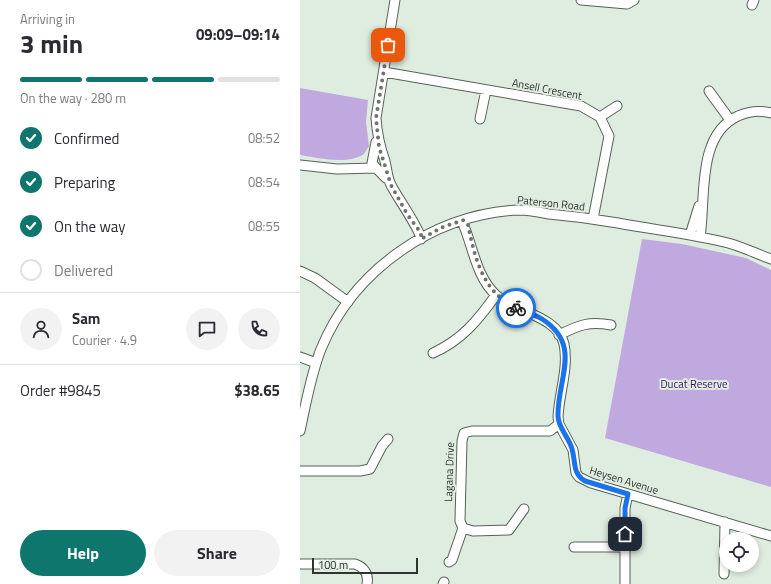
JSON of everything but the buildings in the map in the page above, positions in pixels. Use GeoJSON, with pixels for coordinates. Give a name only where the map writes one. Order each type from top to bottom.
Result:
{"type":"FeatureCollection","features":[{"type":"Feature","properties":{"kind":"street"},"geometry":{"type":"LineString","coordinates":[[395,0],[376,118],[378,163],[407,214],[421,233],[421,239]]}},
{"type":"Feature","properties":{"kind":"street"},"geometry":{"type":"LineString","coordinates":[[581,0],[627,4],[634,0]]}},
{"type":"Feature","properties":{"kind":"street","name":"Ansell Crescent"},"geometry":{"type":"LineString","coordinates":[[384,72],[581,106],[600,117]]}},
{"type":"Feature","properties":{"kind":"street"},"geometry":{"type":"LineString","coordinates":[[480,119],[486,90]]}},
{"type":"Feature","properties":{"kind":"street"},"geometry":{"type":"LineString","coordinates":[[710,91],[730,120]]}},
{"type":"Feature","properties":{"kind":"street"},"geometry":{"type":"LineString","coordinates":[[593,219],[609,136],[600,117],[617,106]]}},
{"type":"Feature","properties":{"kind":"street"},"geometry":{"type":"LineString","coordinates":[[690,235],[702,197],[712,143],[718,132],[730,120],[744,113],[759,110],[771,113]]}},
{"type":"Feature","properties":{"kind":"street"},"geometry":{"type":"LineString","coordinates":[[300,165],[337,169],[378,163]]}},
{"type":"Feature","properties":{"kind":"street"},"geometry":{"type":"LineString","coordinates":[[700,237],[702,197]]}},
{"type":"Feature","properties":{"kind":"street","name":"Paterson Road"},"geometry":{"type":"LineString","coordinates":[[300,430],[316,363],[327,337],[348,302],[369,277],[399,250],[443,227],[492,212],[521,210],[593,219],[690,235],[730,244],[771,259]]}},
{"type":"Feature","properties":{"kind":"street"},"geometry":{"type":"LineString","coordinates":[[464,220],[468,225],[482,276],[496,295],[508,304],[540,318],[551,325],[560,335],[580,325],[598,322],[611,325]]}},
{"type":"Feature","properties":{"kind":"street"},"geometry":{"type":"LineString","coordinates":[[300,271],[315,278],[348,302]]}},
{"type":"Feature","properties":{"kind":"street"},"geometry":{"type":"LineString","coordinates":[[433,353],[447,347],[470,329],[496,295]]}},
{"type":"Feature","properties":{"kind":"street","name":"Heysen Avenue"},"geometry":{"type":"LineString","coordinates":[[560,335],[564,342],[565,356],[558,411],[560,424],[573,450],[575,468],[579,478],[771,536]]}},
{"type":"Feature","properties":{"kind":"street"},"geometry":{"type":"LineString","coordinates":[[300,357],[316,363]]}},
{"type":"Feature","properties":{"kind":"street","name":"Lagana Drive"},"geometry":{"type":"LineString","coordinates":[[449,562],[452,560],[463,528],[460,521],[462,441],[464,433],[543,430],[554,424],[560,424]]}},
{"type":"Feature","properties":{"kind":"street"},"geometry":{"type":"LineString","coordinates":[[300,471],[360,471],[370,469],[382,446],[388,439]]}},
{"type":"Feature","properties":{"kind":"street"},"geometry":{"type":"LineString","coordinates":[[625,584],[625,508],[628,494]]}},
{"type":"Feature","properties":{"kind":"street"},"geometry":{"type":"LineString","coordinates":[[463,528],[473,531],[509,530],[524,509]]}},
{"type":"Feature","properties":{"kind":"street"},"geometry":{"type":"LineString","coordinates":[[724,522],[724,574]]}},
{"type":"Feature","properties":{"kind":"street"},"geometry":{"type":"LineString","coordinates":[[574,547],[625,547]]}},
{"type":"Feature","properties":{"kind":"street"},"geometry":{"type":"LineString","coordinates":[[300,564],[355,564],[360,566],[366,572],[367,584]]}},
{"type":"Feature","properties":{"kind":"green space"},"geometry":{"type":"Polygon","coordinates":[[[300,88],[368,100],[366,122],[369,146],[364,154],[358,157],[342,160],[300,155],[300,88]]]}},
{"type":"Feature","properties":{"kind":"green space","name":"Ducat Reserve"},"geometry":{"type":"Polygon","coordinates":[[[642,239],[682,244],[746,258],[771,270],[771,487],[605,438],[642,239]]]}},
{"type":"Feature","properties":{"kind":"way so far"},"geometry":{"type":"LineString","coordinates":[[388,45],[376,118],[379,147],[382,158],[385,161],[384,165],[391,185],[407,214],[421,233],[421,239],[443,227],[464,220],[468,225],[482,276],[496,295],[516,308]]}},
{"type":"Feature","properties":{"kind":"route"},"geometry":{"type":"LineString","coordinates":[[516,308],[540,318],[551,325],[564,342],[565,366],[558,411],[560,424],[573,450],[576,473],[579,478],[628,494],[625,508],[625,534]]}}]}
